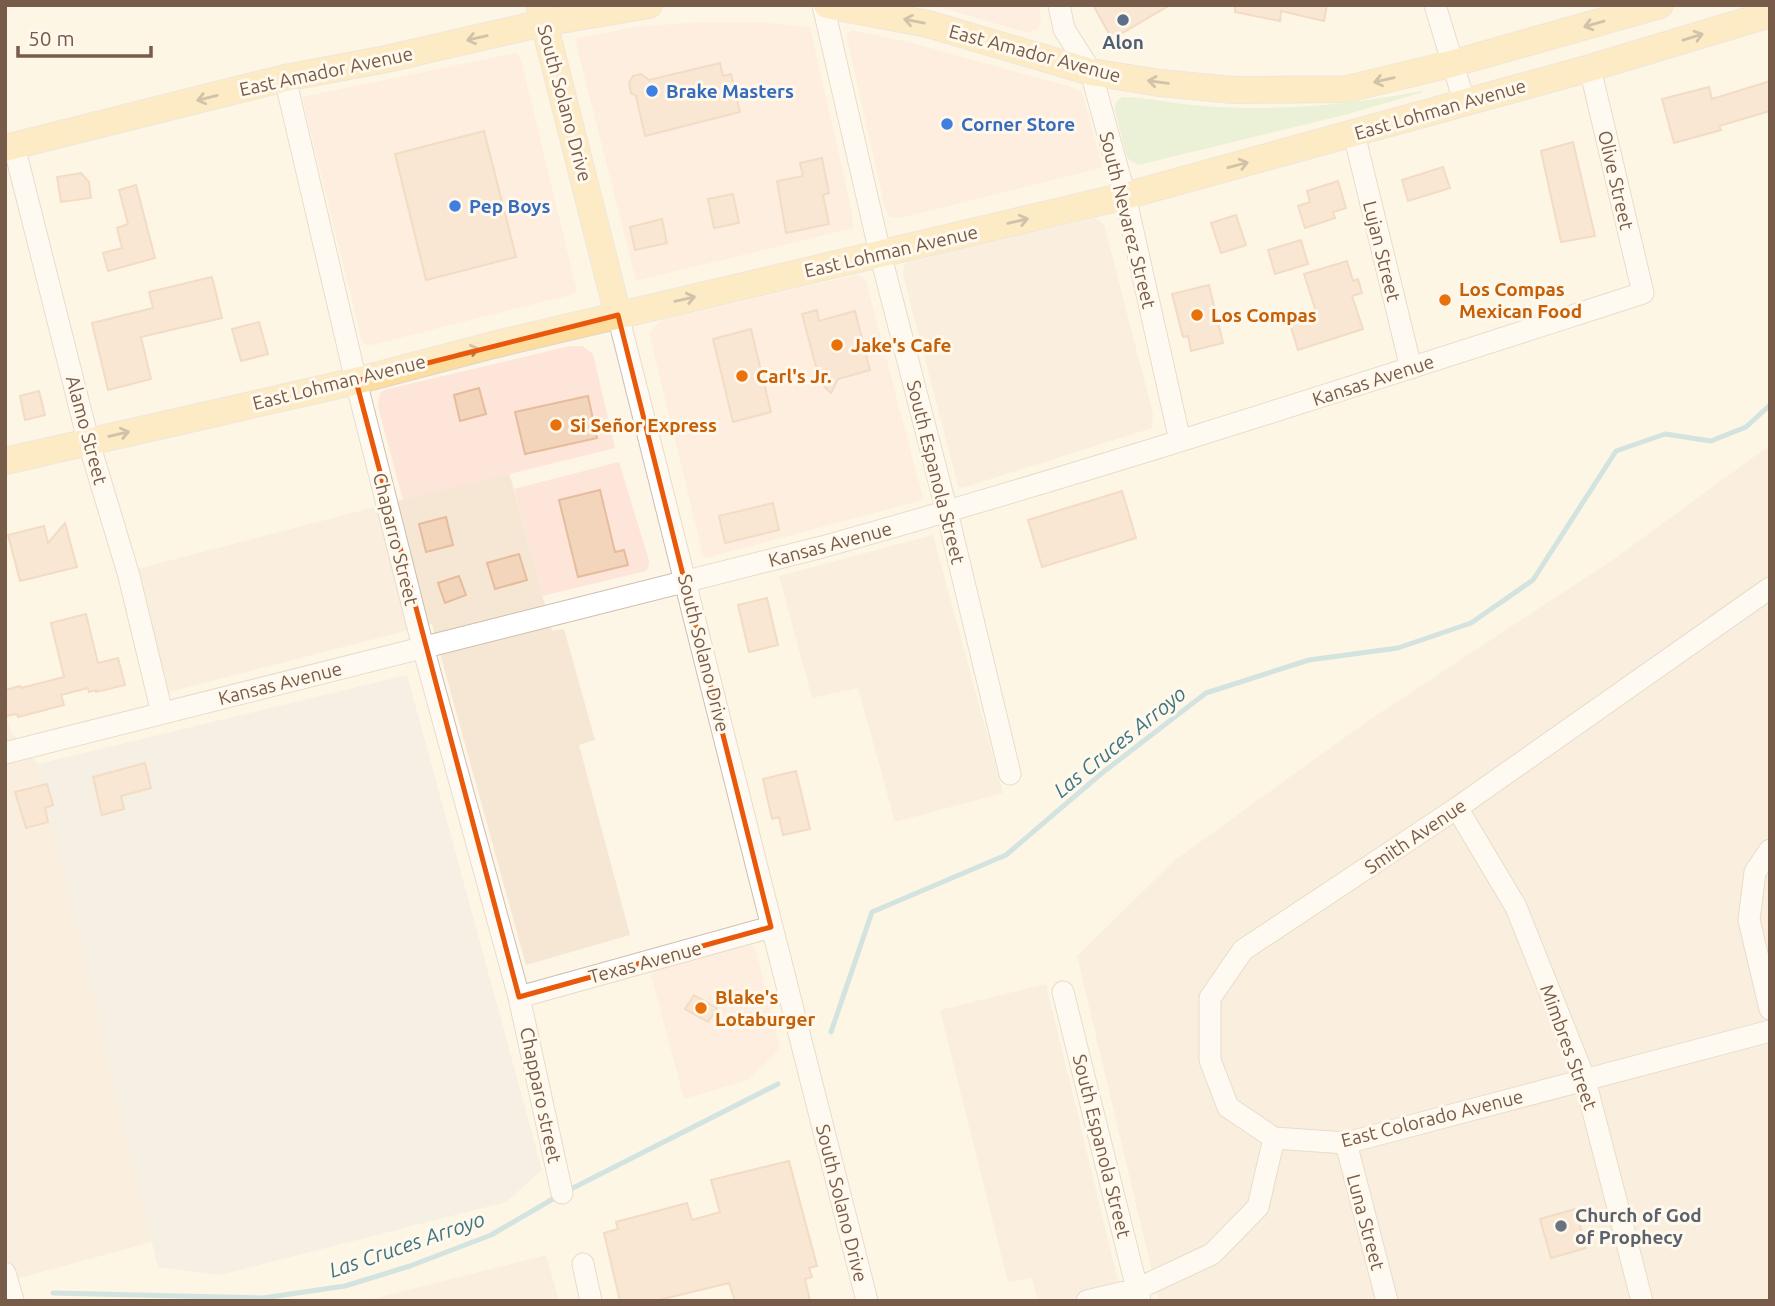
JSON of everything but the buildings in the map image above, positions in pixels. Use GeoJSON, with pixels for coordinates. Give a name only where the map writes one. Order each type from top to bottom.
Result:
{"type":"FeatureCollection","features":[{"type":"Feature","properties":{"kind":"main road","name":"East Amador Avenue"},"geometry":{"type":"LineString","coordinates":[[10,147],[285,78],[386,59],[541,14],[649,5]]}},
{"type":"Feature","properties":{"kind":"main road","name":"East Amador Avenue"},"geometry":{"type":"LineString","coordinates":[[825,5],[928,24],[1091,72],[1160,83],[1233,90],[1347,89],[1451,64]]}},
{"type":"Feature","properties":{"kind":"main road","name":"East Lohman Avenue"},"geometry":{"type":"LineString","coordinates":[[1451,64],[1660,5]]}},
{"type":"Feature","properties":{"kind":"main road","name":"South Solano Drive"},"geometry":{"type":"LineString","coordinates":[[541,14],[618,315]]}},
{"type":"Feature","properties":{"kind":"main road","name":"East Lohman Avenue"},"geometry":{"type":"LineString","coordinates":[[5,461],[1125,196],[1590,68],[1770,14]]}},
{"type":"Feature","properties":{"kind":"street","name":"South Espanola Street"},"geometry":{"type":"LineString","coordinates":[[825,5],[880,253],[947,512],[1010,774]]}},
{"type":"Feature","properties":{"kind":"street","name":"South Nevarez Street"},"geometry":{"type":"LineString","coordinates":[[1059,5],[1065,29],[1091,72],[1125,196],[1180,441]]}},
{"type":"Feature","properties":{"kind":"street"},"geometry":{"type":"LineString","coordinates":[[1435,5],[1464,101]]}},
{"type":"Feature","properties":{"kind":"street","name":"Olive Street"},"geometry":{"type":"LineString","coordinates":[[1590,68],[1643,293]]}},
{"type":"Feature","properties":{"kind":"street","name":"Chaparro Street"},"geometry":{"type":"LineString","coordinates":[[285,78],[356,380],[423,647],[519,997]]}},
{"type":"Feature","properties":{"kind":"street","name":"Lujan Street"},"geometry":{"type":"LineString","coordinates":[[1354,134],[1411,368]]}},
{"type":"Feature","properties":{"kind":"street","name":"Alamo Street"},"geometry":{"type":"LineString","coordinates":[[10,147],[88,440],[129,576],[162,713]]}},
{"type":"Feature","properties":{"kind":"street","name":"Kansas Avenue"},"geometry":{"type":"LineString","coordinates":[[5,752],[686,581],[947,512],[1180,441],[1643,293]]}},
{"type":"Feature","properties":{"kind":"street","name":"South Solano Drive"},"geometry":{"type":"LineString","coordinates":[[618,315],[721,714],[771,927],[867,1301]]}},
{"type":"Feature","properties":{"kind":"street","name":"Smith Avenue"},"geometry":{"type":"LineString","coordinates":[[1274,1138],[1228,1107],[1210,1060],[1210,998],[1243,950],[1457,808],[1770,589]]}},
{"type":"Feature","properties":{"kind":"street","name":"Mimbres Street"},"geometry":{"type":"LineString","coordinates":[[1457,808],[1517,907],[1585,1080],[1642,1301]]}},
{"type":"Feature","properties":{"kind":"street"},"geometry":{"type":"LineString","coordinates":[[1770,850],[1755,872],[1749,920],[1770,1009]]}},
{"type":"Feature","properties":{"kind":"street","name":"Texas Avenue"},"geometry":{"type":"LineString","coordinates":[[519,997],[771,927]]}},
{"type":"Feature","properties":{"kind":"street","name":"South Espanola Street"},"geometry":{"type":"LineString","coordinates":[[1063,992],[1139,1295]]}},
{"type":"Feature","properties":{"kind":"street","name":"Chapparo street"},"geometry":{"type":"LineString","coordinates":[[519,997],[562,1194]]}},
{"type":"Feature","properties":{"kind":"street","name":"East Colorado Avenue"},"geometry":{"type":"LineString","coordinates":[[1274,1138],[1346,1143],[1770,1031]]}},
{"type":"Feature","properties":{"kind":"street"},"geometry":{"type":"LineString","coordinates":[[1087,1301],[1139,1295],[1212,1254],[1258,1207],[1274,1138]]}},
{"type":"Feature","properties":{"kind":"street","name":"Luna Street"},"geometry":{"type":"LineString","coordinates":[[1346,1143],[1387,1301]]}},
{"type":"Feature","properties":{"kind":"street"},"geometry":{"type":"LineString","coordinates":[[583,1264],[591,1301]]}},
{"type":"Feature","properties":{"kind":"street"},"geometry":{"type":"LineString","coordinates":[[5,1273],[13,1301]]}},
{"type":"Feature","properties":{"kind":"highlighted area"},"geometry":{"type":"Polygon","coordinates":[[[618,315],[771,927],[519,997],[356,381],[618,315]]]}},
{"type":"Feature","properties":{"kind":"shaded area"},"geometry":{"type":"Polygon","coordinates":[[[932,5],[1039,5],[1041,23],[1038,29],[1021,31],[932,5]]]}},
{"type":"Feature","properties":{"kind":"shaded area"},"geometry":{"type":"Polygon","coordinates":[[[702,22],[758,22],[810,27],[852,212],[853,228],[636,281],[575,39],[634,27],[702,22]]]}},
{"type":"Feature","properties":{"kind":"shaded area"},"geometry":{"type":"Polygon","coordinates":[[[851,30],[908,42],[1078,89],[1083,95],[1101,168],[900,218],[890,217],[886,212],[846,34],[851,30]]]}},
{"type":"Feature","properties":{"kind":"shaded area"},"geometry":{"type":"Polygon","coordinates":[[[516,53],[521,60],[577,291],[574,294],[371,345],[365,344],[362,341],[302,97],[516,53]]]}},
{"type":"Feature","properties":{"kind":"shaded area"},"geometry":{"type":"Polygon","coordinates":[[[1095,218],[1104,224],[1153,414],[1152,428],[962,488],[958,486],[903,275],[904,266],[907,261],[1095,218]]]}},
{"type":"Feature","properties":{"kind":"shaded area"},"geometry":{"type":"Polygon","coordinates":[[[856,275],[862,276],[866,281],[923,498],[706,558],[703,555],[649,333],[661,320],[856,275]]]}},
{"type":"Feature","properties":{"kind":"shaded area"},"geometry":{"type":"Polygon","coordinates":[[[570,346],[582,346],[593,354],[615,448],[403,500],[378,407],[380,394],[384,390],[570,346]]]}},
{"type":"Feature","properties":{"kind":"shaded area"},"geometry":{"type":"Polygon","coordinates":[[[1770,445],[1770,1301],[1159,1301],[1077,956],[1175,860],[1366,722],[1614,559],[1770,445]]]}},
{"type":"Feature","properties":{"kind":"shaded area"},"geometry":{"type":"Polygon","coordinates":[[[619,462],[649,561],[648,568],[646,571],[542,596],[514,489],[619,462]]]}},
{"type":"Feature","properties":{"kind":"shaded area"},"geometry":{"type":"Polygon","coordinates":[[[509,472],[552,631],[564,629],[595,740],[579,745],[630,935],[526,965],[432,624],[169,692],[137,569],[509,472]]]}},
{"type":"Feature","properties":{"kind":"shaded area"},"geometry":{"type":"Polygon","coordinates":[[[933,535],[1003,793],[895,822],[858,688],[812,698],[779,576],[933,535]]]}},
{"type":"Feature","properties":{"kind":"shaded area"},"geometry":{"type":"Polygon","coordinates":[[[407,675],[542,1170],[506,1202],[220,1275],[158,1267],[38,764],[407,675]]]}},
{"type":"Feature","properties":{"kind":"shaded area"},"geometry":{"type":"Polygon","coordinates":[[[5,712],[11,732],[38,764],[152,1242],[5,1282],[5,712]]]}},
{"type":"Feature","properties":{"kind":"shaded area"},"geometry":{"type":"Polygon","coordinates":[[[751,945],[756,950],[780,1049],[748,1080],[684,1099],[650,971],[751,945]]]}},
{"type":"Feature","properties":{"kind":"shaded area"},"geometry":{"type":"Polygon","coordinates":[[[1046,984],[1123,1301],[1038,1301],[1032,1278],[1008,1282],[940,1010],[1046,984]]]}},
{"type":"Feature","properties":{"kind":"shaded area"},"geometry":{"type":"Polygon","coordinates":[[[546,1255],[559,1301],[365,1301],[546,1255]]]}},
{"type":"Feature","properties":{"kind":"green space"},"geometry":{"type":"Polygon","coordinates":[[[1423,92],[1348,114],[1138,165],[1127,158],[1115,110],[1116,102],[1122,97],[1191,105],[1278,108],[1336,104],[1423,92]]]}},
{"type":"Feature","properties":{"kind":"waterway","name":"Las Cruces Arroyo"},"geometry":{"type":"LineString","coordinates":[[831,1032],[872,912],[1006,855],[1102,773],[1206,693],[1309,660],[1398,648],[1471,623],[1533,580],[1616,451],[1665,434],[1711,441],[1746,427],[1770,405]]}},
{"type":"Feature","properties":{"kind":"waterway","name":"Las Cruces Arroyo"},"geometry":{"type":"LineString","coordinates":[[567,1191],[778,1084]]}},
{"type":"Feature","properties":{"kind":"waterway","name":"Las Cruces Arroyo"},"geometry":{"type":"LineString","coordinates":[[53,1293],[263,1298],[345,1286],[410,1266],[491,1235],[558,1196]]}},
{"type":"Feature","properties":{"kind":"place","name":"Alon"},"geometry":{"type":"Point","coordinates":[1123,20]}},
{"type":"Feature","properties":{"kind":"place","name":"Brake Masters"},"geometry":{"type":"Point","coordinates":[652,91]}},
{"type":"Feature","properties":{"kind":"place","name":"Corner Store"},"geometry":{"type":"Point","coordinates":[947,124]}},
{"type":"Feature","properties":{"kind":"place","name":"Pep Boys"},"geometry":{"type":"Point","coordinates":[455,206]}},
{"type":"Feature","properties":{"kind":"place","name":"Los Compas Mexican Food"},"geometry":{"type":"Point","coordinates":[1445,300]}},
{"type":"Feature","properties":{"kind":"place","name":"Los Compas"},"geometry":{"type":"Point","coordinates":[1197,315]}},
{"type":"Feature","properties":{"kind":"place","name":"Jake's Cafe"},"geometry":{"type":"Point","coordinates":[837,345]}},
{"type":"Feature","properties":{"kind":"place","name":"Carl's Jr."},"geometry":{"type":"Point","coordinates":[742,376]}},
{"type":"Feature","properties":{"kind":"place","name":"Si Señor Express"},"geometry":{"type":"Point","coordinates":[556,425]}},
{"type":"Feature","properties":{"kind":"place","name":"Blake's Lotaburger"},"geometry":{"type":"Point","coordinates":[701,1008]}},
{"type":"Feature","properties":{"kind":"place","name":"Church of God of Prophecy"},"geometry":{"type":"Point","coordinates":[1561,1226]}}]}
